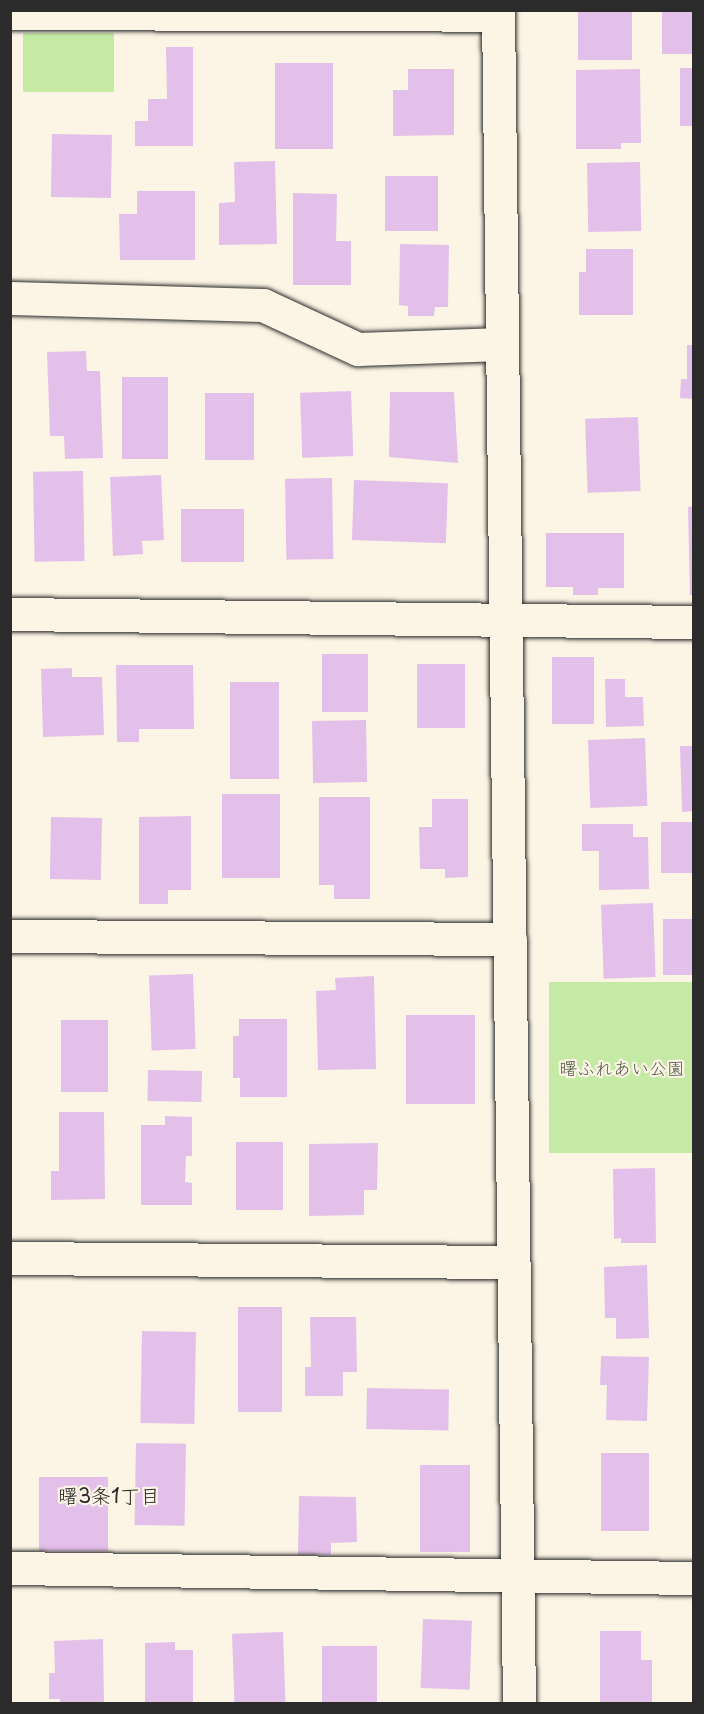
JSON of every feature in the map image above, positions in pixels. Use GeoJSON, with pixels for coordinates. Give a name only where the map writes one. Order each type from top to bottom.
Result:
{"type":"FeatureCollection","features":[{"type":"Feature","properties":{"kind":"street"},"geometry":{"type":"LineString","coordinates":[[10,13],[498,13],[519,1704]]}},
{"type":"Feature","properties":{"kind":"street"},"geometry":{"type":"LineString","coordinates":[[10,298],[263,305],[358,349],[502,344]]}},
{"type":"Feature","properties":{"kind":"street"},"geometry":{"type":"LineString","coordinates":[[10,614],[693,622]]}},
{"type":"Feature","properties":{"kind":"street"},"geometry":{"type":"LineString","coordinates":[[10,936],[510,939]]}},
{"type":"Feature","properties":{"kind":"street"},"geometry":{"type":"LineString","coordinates":[[10,1258],[513,1262]]}},
{"type":"Feature","properties":{"kind":"street"},"geometry":{"type":"LineString","coordinates":[[10,1568],[693,1578]]}},
{"type":"Feature","properties":{"kind":"green space"},"geometry":{"type":"Polygon","coordinates":[[[23,33],[114,33],[114,92],[23,92],[23,33]]]}},
{"type":"Feature","properties":{"kind":"green space","name":"曙ふれあい公園"},"geometry":{"type":"Polygon","coordinates":[[[549,982],[693,982],[693,1153],[549,1153],[549,982]]]}},
{"type":"Feature","properties":{"kind":"building"},"geometry":{"type":"Polygon","coordinates":[[[578,10],[632,10],[632,60],[578,60],[578,10]]]}},
{"type":"Feature","properties":{"kind":"building"},"geometry":{"type":"Polygon","coordinates":[[[662,10],[694,10],[694,54],[662,54],[662,10]]]}},
{"type":"Feature","properties":{"kind":"building"},"geometry":{"type":"Polygon","coordinates":[[[166,47],[193,47],[193,146],[135,146],[135,121],[148,121],[148,99],[167,99],[166,47]]]}},
{"type":"Feature","properties":{"kind":"building"},"geometry":{"type":"Polygon","coordinates":[[[275,63],[333,63],[333,149],[275,149],[275,63]]]}},
{"type":"Feature","properties":{"kind":"building"},"geometry":{"type":"Polygon","coordinates":[[[680,68],[694,68],[694,126],[680,126],[680,68]]]}},
{"type":"Feature","properties":{"kind":"building"},"geometry":{"type":"Polygon","coordinates":[[[408,69],[454,69],[454,135],[393,136],[393,90],[408,90],[408,69]]]}},
{"type":"Feature","properties":{"kind":"building"},"geometry":{"type":"Polygon","coordinates":[[[640,69],[641,143],[621,143],[621,149],[576,149],[576,70],[640,69]]]}},
{"type":"Feature","properties":{"kind":"building"},"geometry":{"type":"Polygon","coordinates":[[[52,134],[112,135],[111,198],[51,197],[52,134]]]}},
{"type":"Feature","properties":{"kind":"building"},"geometry":{"type":"Polygon","coordinates":[[[275,161],[277,244],[219,245],[219,203],[235,202],[234,162],[275,161]]]}},
{"type":"Feature","properties":{"kind":"building"},"geometry":{"type":"Polygon","coordinates":[[[640,162],[641,231],[588,232],[587,163],[640,162]]]}},
{"type":"Feature","properties":{"kind":"building"},"geometry":{"type":"Polygon","coordinates":[[[385,176],[438,176],[438,231],[385,231],[385,176]]]}},
{"type":"Feature","properties":{"kind":"building"},"geometry":{"type":"Polygon","coordinates":[[[137,191],[195,191],[195,260],[120,260],[119,214],[137,214],[137,191]]]}},
{"type":"Feature","properties":{"kind":"building"},"geometry":{"type":"Polygon","coordinates":[[[293,193],[337,194],[336,241],[351,241],[351,285],[293,285],[293,193]]]}},
{"type":"Feature","properties":{"kind":"building"},"geometry":{"type":"Polygon","coordinates":[[[400,244],[449,245],[448,307],[435,307],[434,316],[408,316],[408,306],[399,305],[400,244]]]}},
{"type":"Feature","properties":{"kind":"building"},"geometry":{"type":"Polygon","coordinates":[[[586,249],[633,249],[633,315],[579,315],[579,272],[586,272],[586,249]]]}},
{"type":"Feature","properties":{"kind":"building"},"geometry":{"type":"Polygon","coordinates":[[[687,345],[694,345],[694,399],[680,398],[681,379],[687,379],[687,345]]]}},
{"type":"Feature","properties":{"kind":"building"},"geometry":{"type":"Polygon","coordinates":[[[86,351],[87,371],[100,371],[103,458],[65,459],[64,436],[50,436],[47,352],[86,351]]]}},
{"type":"Feature","properties":{"kind":"building"},"geometry":{"type":"Polygon","coordinates":[[[122,377],[168,377],[168,459],[122,459],[122,377]]]}},
{"type":"Feature","properties":{"kind":"building"},"geometry":{"type":"Polygon","coordinates":[[[351,391],[353,456],[302,458],[300,393],[351,391]]]}},
{"type":"Feature","properties":{"kind":"building"},"geometry":{"type":"Polygon","coordinates":[[[390,392],[454,392],[458,463],[389,457],[390,392]]]}},
{"type":"Feature","properties":{"kind":"building"},"geometry":{"type":"Polygon","coordinates":[[[205,393],[254,393],[254,460],[205,460],[205,393]]]}},
{"type":"Feature","properties":{"kind":"building"},"geometry":{"type":"Polygon","coordinates":[[[638,417],[641,491],[588,493],[585,419],[638,417]]]}},
{"type":"Feature","properties":{"kind":"building"},"geometry":{"type":"Polygon","coordinates":[[[83,471],[85,561],[35,562],[33,472],[83,471]]]}},
{"type":"Feature","properties":{"kind":"building"},"geometry":{"type":"Polygon","coordinates":[[[161,475],[164,540],[142,541],[143,554],[113,556],[110,477],[161,475]]]}},
{"type":"Feature","properties":{"kind":"building"},"geometry":{"type":"Polygon","coordinates":[[[332,478],[333,559],[286,560],[285,479],[332,478]]]}},
{"type":"Feature","properties":{"kind":"building"},"geometry":{"type":"Polygon","coordinates":[[[354,480],[448,483],[446,543],[352,540],[354,480]]]}},
{"type":"Feature","properties":{"kind":"building"},"geometry":{"type":"Polygon","coordinates":[[[694,506],[694,595],[690,595],[688,507],[694,506]]]}},
{"type":"Feature","properties":{"kind":"building"},"geometry":{"type":"Polygon","coordinates":[[[181,509],[244,509],[244,562],[181,562],[181,509]]]}},
{"type":"Feature","properties":{"kind":"building"},"geometry":{"type":"Polygon","coordinates":[[[546,533],[624,533],[624,588],[598,588],[598,595],[573,595],[573,587],[546,587],[546,533]]]}},
{"type":"Feature","properties":{"kind":"building"},"geometry":{"type":"Polygon","coordinates":[[[322,654],[368,654],[368,712],[322,712],[322,654]]]}},
{"type":"Feature","properties":{"kind":"building"},"geometry":{"type":"Polygon","coordinates":[[[552,657],[594,657],[594,724],[552,724],[552,657]]]}},
{"type":"Feature","properties":{"kind":"building"},"geometry":{"type":"Polygon","coordinates":[[[417,664],[465,664],[465,728],[417,728],[417,664]]]}},
{"type":"Feature","properties":{"kind":"building"},"geometry":{"type":"Polygon","coordinates":[[[116,665],[193,665],[194,729],[139,729],[139,742],[117,742],[116,665]]]}},
{"type":"Feature","properties":{"kind":"building"},"geometry":{"type":"Polygon","coordinates":[[[72,668],[72,677],[102,677],[104,735],[43,737],[41,669],[72,668]]]}},
{"type":"Feature","properties":{"kind":"building"},"geometry":{"type":"Polygon","coordinates":[[[605,679],[625,679],[625,697],[643,697],[644,726],[606,727],[605,679]]]}},
{"type":"Feature","properties":{"kind":"building"},"geometry":{"type":"Polygon","coordinates":[[[230,682],[279,682],[279,779],[230,779],[230,682]]]}},
{"type":"Feature","properties":{"kind":"building"},"geometry":{"type":"Polygon","coordinates":[[[366,720],[367,782],[313,783],[312,721],[366,720]]]}},
{"type":"Feature","properties":{"kind":"building"},"geometry":{"type":"Polygon","coordinates":[[[645,738],[647,806],[590,808],[588,740],[645,738]]]}},
{"type":"Feature","properties":{"kind":"building"},"geometry":{"type":"Polygon","coordinates":[[[680,746],[694,746],[694,811],[682,812],[680,746]]]}},
{"type":"Feature","properties":{"kind":"building"},"geometry":{"type":"Polygon","coordinates":[[[222,794],[280,794],[280,878],[222,878],[222,794]]]}},
{"type":"Feature","properties":{"kind":"building"},"geometry":{"type":"Polygon","coordinates":[[[319,797],[370,797],[370,899],[334,899],[334,885],[319,885],[319,797]]]}},
{"type":"Feature","properties":{"kind":"building"},"geometry":{"type":"Polygon","coordinates":[[[432,799],[468,799],[468,877],[445,878],[445,869],[420,869],[419,827],[432,827],[432,799]]]}},
{"type":"Feature","properties":{"kind":"building"},"geometry":{"type":"Polygon","coordinates":[[[191,816],[191,890],[168,890],[168,904],[139,904],[139,817],[191,816]]]}},
{"type":"Feature","properties":{"kind":"building"},"geometry":{"type":"Polygon","coordinates":[[[51,817],[102,818],[101,880],[50,879],[51,817]]]}},
{"type":"Feature","properties":{"kind":"building"},"geometry":{"type":"Polygon","coordinates":[[[661,822],[694,822],[694,873],[661,873],[661,822]]]}},
{"type":"Feature","properties":{"kind":"building"},"geometry":{"type":"Polygon","coordinates":[[[582,824],[633,824],[633,837],[648,837],[649,889],[599,890],[599,851],[582,851],[582,824]]]}},
{"type":"Feature","properties":{"kind":"building"},"geometry":{"type":"Polygon","coordinates":[[[653,903],[656,977],[604,979],[601,905],[653,903]]]}},
{"type":"Feature","properties":{"kind":"building"},"geometry":{"type":"Polygon","coordinates":[[[663,919],[694,919],[694,975],[663,975],[663,919]]]}},
{"type":"Feature","properties":{"kind":"building"},"geometry":{"type":"Polygon","coordinates":[[[193,974],[196,1049],[152,1050],[149,976],[193,974]]]}},
{"type":"Feature","properties":{"kind":"building"},"geometry":{"type":"Polygon","coordinates":[[[374,976],[376,1069],[318,1070],[316,991],[336,990],[335,978],[374,976]]]}},
{"type":"Feature","properties":{"kind":"building"},"geometry":{"type":"Polygon","coordinates":[[[406,1015],[475,1015],[475,1104],[406,1104],[406,1015]]]}},
{"type":"Feature","properties":{"kind":"building"},"geometry":{"type":"Polygon","coordinates":[[[239,1019],[287,1019],[287,1097],[240,1097],[240,1078],[233,1078],[233,1036],[239,1036],[239,1019]]]}},
{"type":"Feature","properties":{"kind":"building"},"geometry":{"type":"Polygon","coordinates":[[[61,1020],[108,1020],[108,1092],[61,1092],[61,1020]]]}},
{"type":"Feature","properties":{"kind":"building"},"geometry":{"type":"Polygon","coordinates":[[[148,1070],[202,1071],[201,1102],[147,1101],[148,1070]]]}},
{"type":"Feature","properties":{"kind":"building"},"geometry":{"type":"Polygon","coordinates":[[[59,1112],[104,1112],[105,1199],[51,1200],[51,1171],[59,1171],[59,1112]]]}},
{"type":"Feature","properties":{"kind":"building"},"geometry":{"type":"Polygon","coordinates":[[[165,1116],[192,1117],[192,1156],[186,1156],[185,1182],[192,1183],[192,1205],[141,1205],[141,1125],[165,1125],[165,1116]]]}},
{"type":"Feature","properties":{"kind":"building"},"geometry":{"type":"Polygon","coordinates":[[[236,1142],[283,1142],[283,1210],[236,1210],[236,1142]]]}},
{"type":"Feature","properties":{"kind":"building"},"geometry":{"type":"Polygon","coordinates":[[[378,1143],[377,1190],[364,1190],[364,1215],[309,1216],[309,1144],[378,1143]]]}},
{"type":"Feature","properties":{"kind":"building"},"geometry":{"type":"Polygon","coordinates":[[[655,1168],[656,1243],[621,1243],[621,1238],[614,1239],[613,1169],[655,1168]]]}},
{"type":"Feature","properties":{"kind":"building"},"geometry":{"type":"Polygon","coordinates":[[[647,1265],[649,1338],[616,1339],[616,1318],[605,1318],[604,1267],[647,1265]]]}},
{"type":"Feature","properties":{"kind":"building"},"geometry":{"type":"Polygon","coordinates":[[[238,1307],[282,1307],[282,1412],[238,1412],[238,1307]]]}},
{"type":"Feature","properties":{"kind":"building"},"geometry":{"type":"Polygon","coordinates":[[[310,1317],[356,1317],[357,1372],[343,1372],[343,1396],[305,1396],[305,1367],[311,1367],[310,1317]]]}},
{"type":"Feature","properties":{"kind":"building"},"geometry":{"type":"Polygon","coordinates":[[[142,1331],[196,1332],[194,1424],[140,1423],[142,1331]]]}},
{"type":"Feature","properties":{"kind":"building"},"geometry":{"type":"Polygon","coordinates":[[[601,1356],[649,1357],[647,1421],[606,1420],[607,1385],[600,1385],[601,1356]]]}},
{"type":"Feature","properties":{"kind":"building"},"geometry":{"type":"Polygon","coordinates":[[[367,1388],[449,1389],[448,1430],[366,1429],[367,1388]]]}},
{"type":"Feature","properties":{"kind":"building"},"geometry":{"type":"Polygon","coordinates":[[[136,1443],[186,1444],[185,1526],[135,1525],[136,1443]]]}},
{"type":"Feature","properties":{"kind":"building"},"geometry":{"type":"Polygon","coordinates":[[[601,1453],[649,1453],[649,1531],[601,1531],[601,1453]]]}},
{"type":"Feature","properties":{"kind":"building"},"geometry":{"type":"Polygon","coordinates":[[[420,1465],[470,1465],[470,1552],[420,1552],[420,1465]]]}},
{"type":"Feature","properties":{"kind":"building"},"geometry":{"type":"Polygon","coordinates":[[[39,1477],[108,1477],[108,1551],[39,1551],[39,1477]]]}},
{"type":"Feature","properties":{"kind":"building"},"geometry":{"type":"Polygon","coordinates":[[[299,1496],[356,1497],[357,1542],[331,1543],[331,1555],[298,1555],[299,1496]]]}},
{"type":"Feature","properties":{"kind":"building"},"geometry":{"type":"Polygon","coordinates":[[[423,1619],[472,1621],[470,1690],[421,1688],[423,1619]]]}},
{"type":"Feature","properties":{"kind":"building"},"geometry":{"type":"Polygon","coordinates":[[[600,1631],[641,1631],[641,1660],[652,1660],[652,1704],[600,1704],[600,1631]]]}},
{"type":"Feature","properties":{"kind":"building"},"geometry":{"type":"Polygon","coordinates":[[[283,1632],[286,1704],[234,1704],[232,1634],[283,1632]]]}},
{"type":"Feature","properties":{"kind":"building"},"geometry":{"type":"Polygon","coordinates":[[[103,1639],[104,1704],[60,1704],[60,1699],[49,1699],[49,1673],[55,1673],[54,1641],[103,1639]]]}},
{"type":"Feature","properties":{"kind":"building"},"geometry":{"type":"Polygon","coordinates":[[[175,1642],[175,1650],[193,1650],[193,1704],[145,1704],[145,1643],[175,1642]]]}},
{"type":"Feature","properties":{"kind":"building"},"geometry":{"type":"Polygon","coordinates":[[[322,1646],[377,1646],[377,1704],[322,1704],[322,1646]]]}},
{"type":"Feature","properties":{"kind":"district","name":"曙3条1丁目"},"geometry":{"type":"Point","coordinates":[109,1495]}}]}
